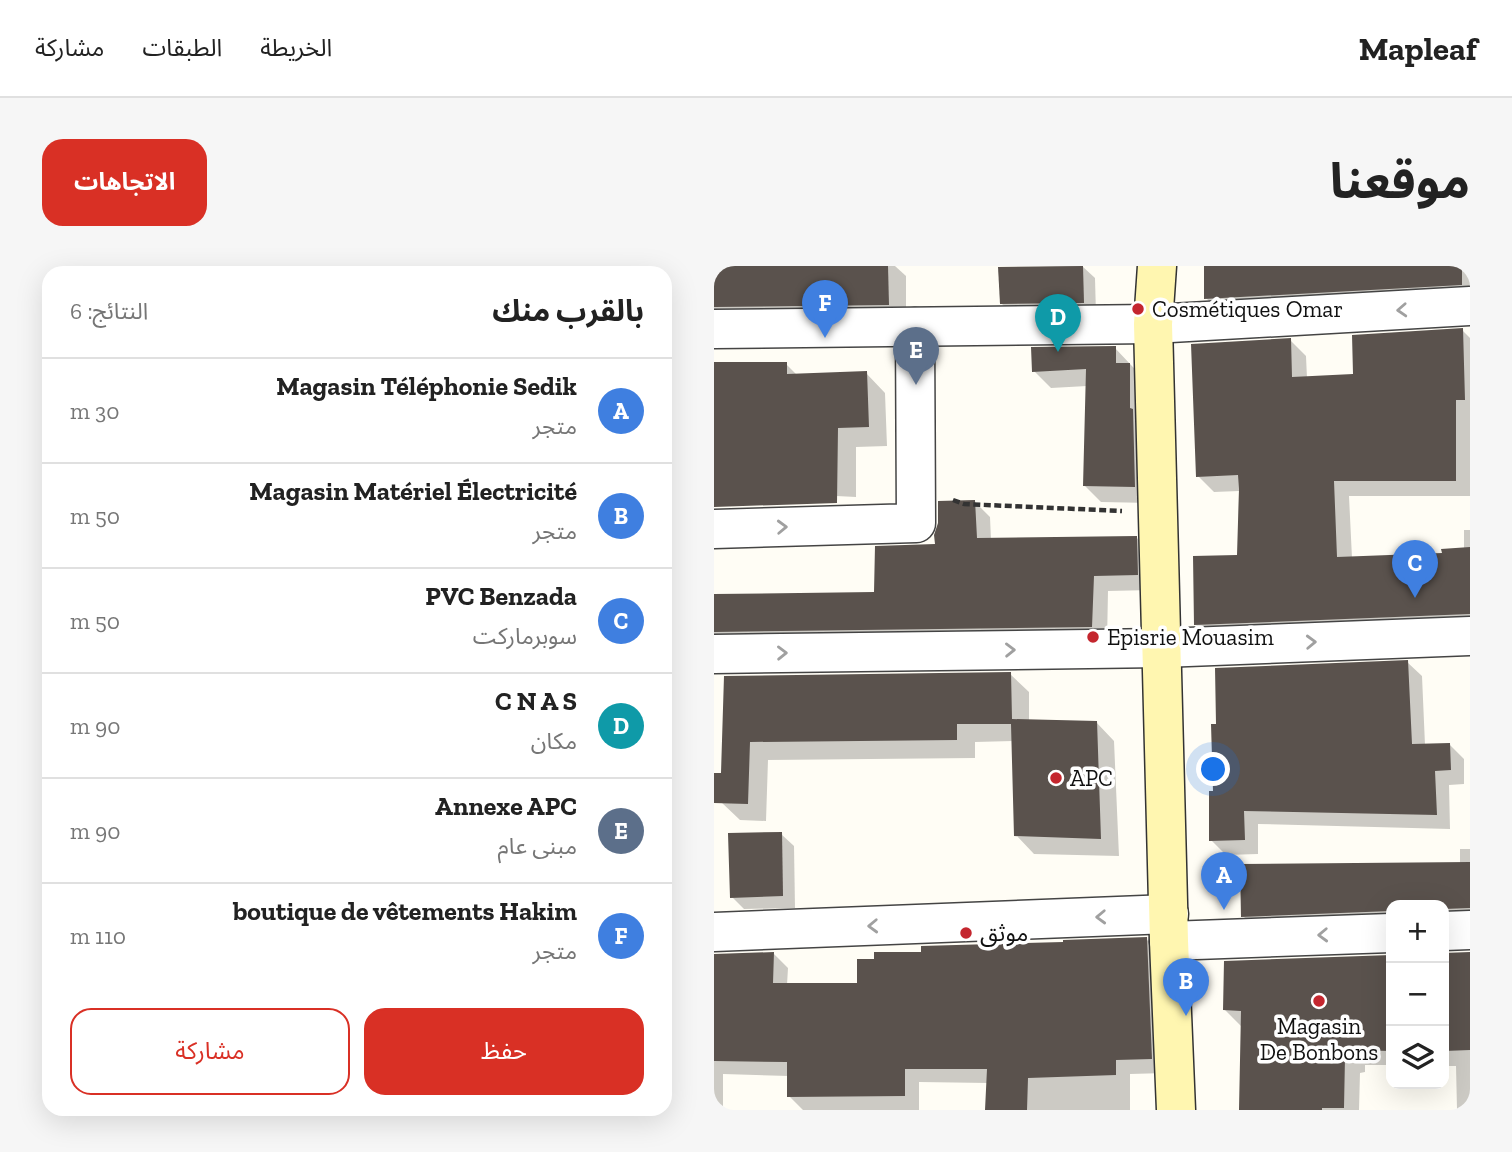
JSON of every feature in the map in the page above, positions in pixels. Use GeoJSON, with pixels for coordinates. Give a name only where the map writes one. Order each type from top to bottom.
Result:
{"type":"FeatureCollection","features":[{"type":"Feature","properties":{"kind":"main road"},"geometry":{"type":"LineString","coordinates":[[1157,266],[1153,324],[1176,1110]]}},
{"type":"Feature","properties":{"kind":"street"},"geometry":{"type":"LineString","coordinates":[[714,330],[1153,324],[1470,306]]}},
{"type":"Feature","properties":{"kind":"street"},"geometry":{"type":"LineString","coordinates":[[714,529],[916,505],[915,327]]}},
{"type":"Feature","properties":{"kind":"street"},"geometry":{"type":"LineString","coordinates":[[714,654],[1162,648],[1470,636]]}},
{"type":"Feature","properties":{"kind":"street"},"geometry":{"type":"LineString","coordinates":[[714,932],[1169,928],[1386,933]]}},
{"type":"Feature","properties":{"kind":"street"},"geometry":{"type":"LineString","coordinates":[[1449,931],[1470,930]]}},
{"type":"Feature","properties":{"kind":"path"},"geometry":{"type":"LineString","coordinates":[[916,505],[964,504],[1158,512]]}},
{"type":"Feature","properties":{"kind":"building"},"geometry":{"type":"Polygon","coordinates":[[[714,266],[888,266],[889,305],[714,307],[714,266]]]}},
{"type":"Feature","properties":{"kind":"building"},"geometry":{"type":"Polygon","coordinates":[[[1083,266],[1084,303],[1000,304],[998,267],[1083,266]]]}},
{"type":"Feature","properties":{"kind":"building"},"geometry":{"type":"Polygon","coordinates":[[[1204,266],[1462,266],[1462,285],[1204,299],[1204,266]]]}},
{"type":"Feature","properties":{"kind":"building"},"geometry":{"type":"Polygon","coordinates":[[[1463,328],[1465,400],[1456,400],[1456,481],[1334,481],[1337,557],[1442,553],[1441,549],[1470,547],[1470,614],[1194,625],[1193,556],[1237,555],[1239,489],[1238,475],[1196,477],[1191,344],[1291,338],[1292,377],[1353,374],[1352,335],[1463,328]]]}},
{"type":"Feature","properties":{"kind":"building"},"geometry":{"type":"Polygon","coordinates":[[[1116,346],[1116,363],[1130,363],[1135,487],[1083,486],[1086,369],[1032,372],[1031,347],[1116,346]]]}},
{"type":"Feature","properties":{"kind":"building"},"geometry":{"type":"Polygon","coordinates":[[[714,362],[787,362],[787,374],[867,371],[869,427],[838,428],[837,503],[714,507],[714,362]]]}},
{"type":"Feature","properties":{"kind":"building"},"geometry":{"type":"Polygon","coordinates":[[[975,500],[977,538],[1137,536],[1138,575],[1094,576],[1092,627],[714,632],[714,594],[874,592],[875,546],[935,544],[938,501],[975,500]]]}},
{"type":"Feature","properties":{"kind":"building"},"geometry":{"type":"Polygon","coordinates":[[[1408,660],[1412,744],[1450,743],[1451,770],[1435,771],[1437,815],[1244,811],[1245,840],[1209,841],[1209,791],[1213,791],[1211,724],[1216,724],[1215,668],[1408,660]]]}},
{"type":"Feature","properties":{"kind":"building"},"geometry":{"type":"Polygon","coordinates":[[[1011,672],[1012,719],[1097,721],[1101,839],[1014,836],[1011,724],[957,724],[957,740],[750,742],[748,804],[714,803],[714,773],[721,773],[724,676],[1011,672]]]}},
{"type":"Feature","properties":{"kind":"building"},"geometry":{"type":"Polygon","coordinates":[[[782,832],[783,896],[730,898],[728,833],[782,832]]]}},
{"type":"Feature","properties":{"kind":"building"},"geometry":{"type":"Polygon","coordinates":[[[1470,862],[1470,908],[1449,909],[1449,900],[1386,900],[1386,911],[1241,917],[1240,864],[1470,862]]]}},
{"type":"Feature","properties":{"kind":"building"},"geometry":{"type":"Polygon","coordinates":[[[1147,937],[1152,1059],[1116,1060],[1116,1075],[1028,1078],[1027,1110],[985,1110],[987,1069],[905,1069],[905,1096],[787,1097],[787,1062],[714,1061],[714,954],[774,952],[773,983],[857,983],[857,959],[874,959],[874,952],[921,952],[921,946],[1147,937]]]}},
{"type":"Feature","properties":{"kind":"building"},"geometry":{"type":"Polygon","coordinates":[[[1470,952],[1470,1050],[1449,1051],[1449,953],[1470,952]]]}},
{"type":"Feature","properties":{"kind":"building"},"geometry":{"type":"Polygon","coordinates":[[[1386,955],[1386,1051],[1350,1050],[1350,1057],[1345,1057],[1344,1108],[1239,1110],[1241,1011],[1223,1010],[1224,961],[1386,955]]]}},
{"type":"Feature","properties":{"kind":"place","name":"Cosmétiques Omar"},"geometry":{"type":"Point","coordinates":[1138,309]}},
{"type":"Feature","properties":{"kind":"place","name":"boutique de vêtements Hakim"},"geometry":{"type":"Point","coordinates":[825,338]}},
{"type":"Feature","properties":{"kind":"place","name":"C N A S"},"geometry":{"type":"Point","coordinates":[1058,352]}},
{"type":"Feature","properties":{"kind":"place","name":"Annexe APC"},"geometry":{"type":"Point","coordinates":[916,385]}},
{"type":"Feature","properties":{"kind":"place","name":"PVC Benzada"},"geometry":{"type":"Point","coordinates":[1415,598]}},
{"type":"Feature","properties":{"kind":"place","name":"Episrie Mouasim"},"geometry":{"type":"Point","coordinates":[1093,637]}},
{"type":"Feature","properties":{"kind":"place","name":"APC"},"geometry":{"type":"Point","coordinates":[1056,778]}},
{"type":"Feature","properties":{"kind":"place","name":"Magasin Téléphonie Sedik"},"geometry":{"type":"Point","coordinates":[1224,910]}},
{"type":"Feature","properties":{"kind":"place","name":"موثق"},"geometry":{"type":"Point","coordinates":[966,933]}},
{"type":"Feature","properties":{"kind":"place","name":"Magasin De Bonbons"},"geometry":{"type":"Point","coordinates":[1319,1001]}},
{"type":"Feature","properties":{"kind":"place","name":"Magasin Matériel Électricité"},"geometry":{"type":"Point","coordinates":[1186,1016]}}]}
